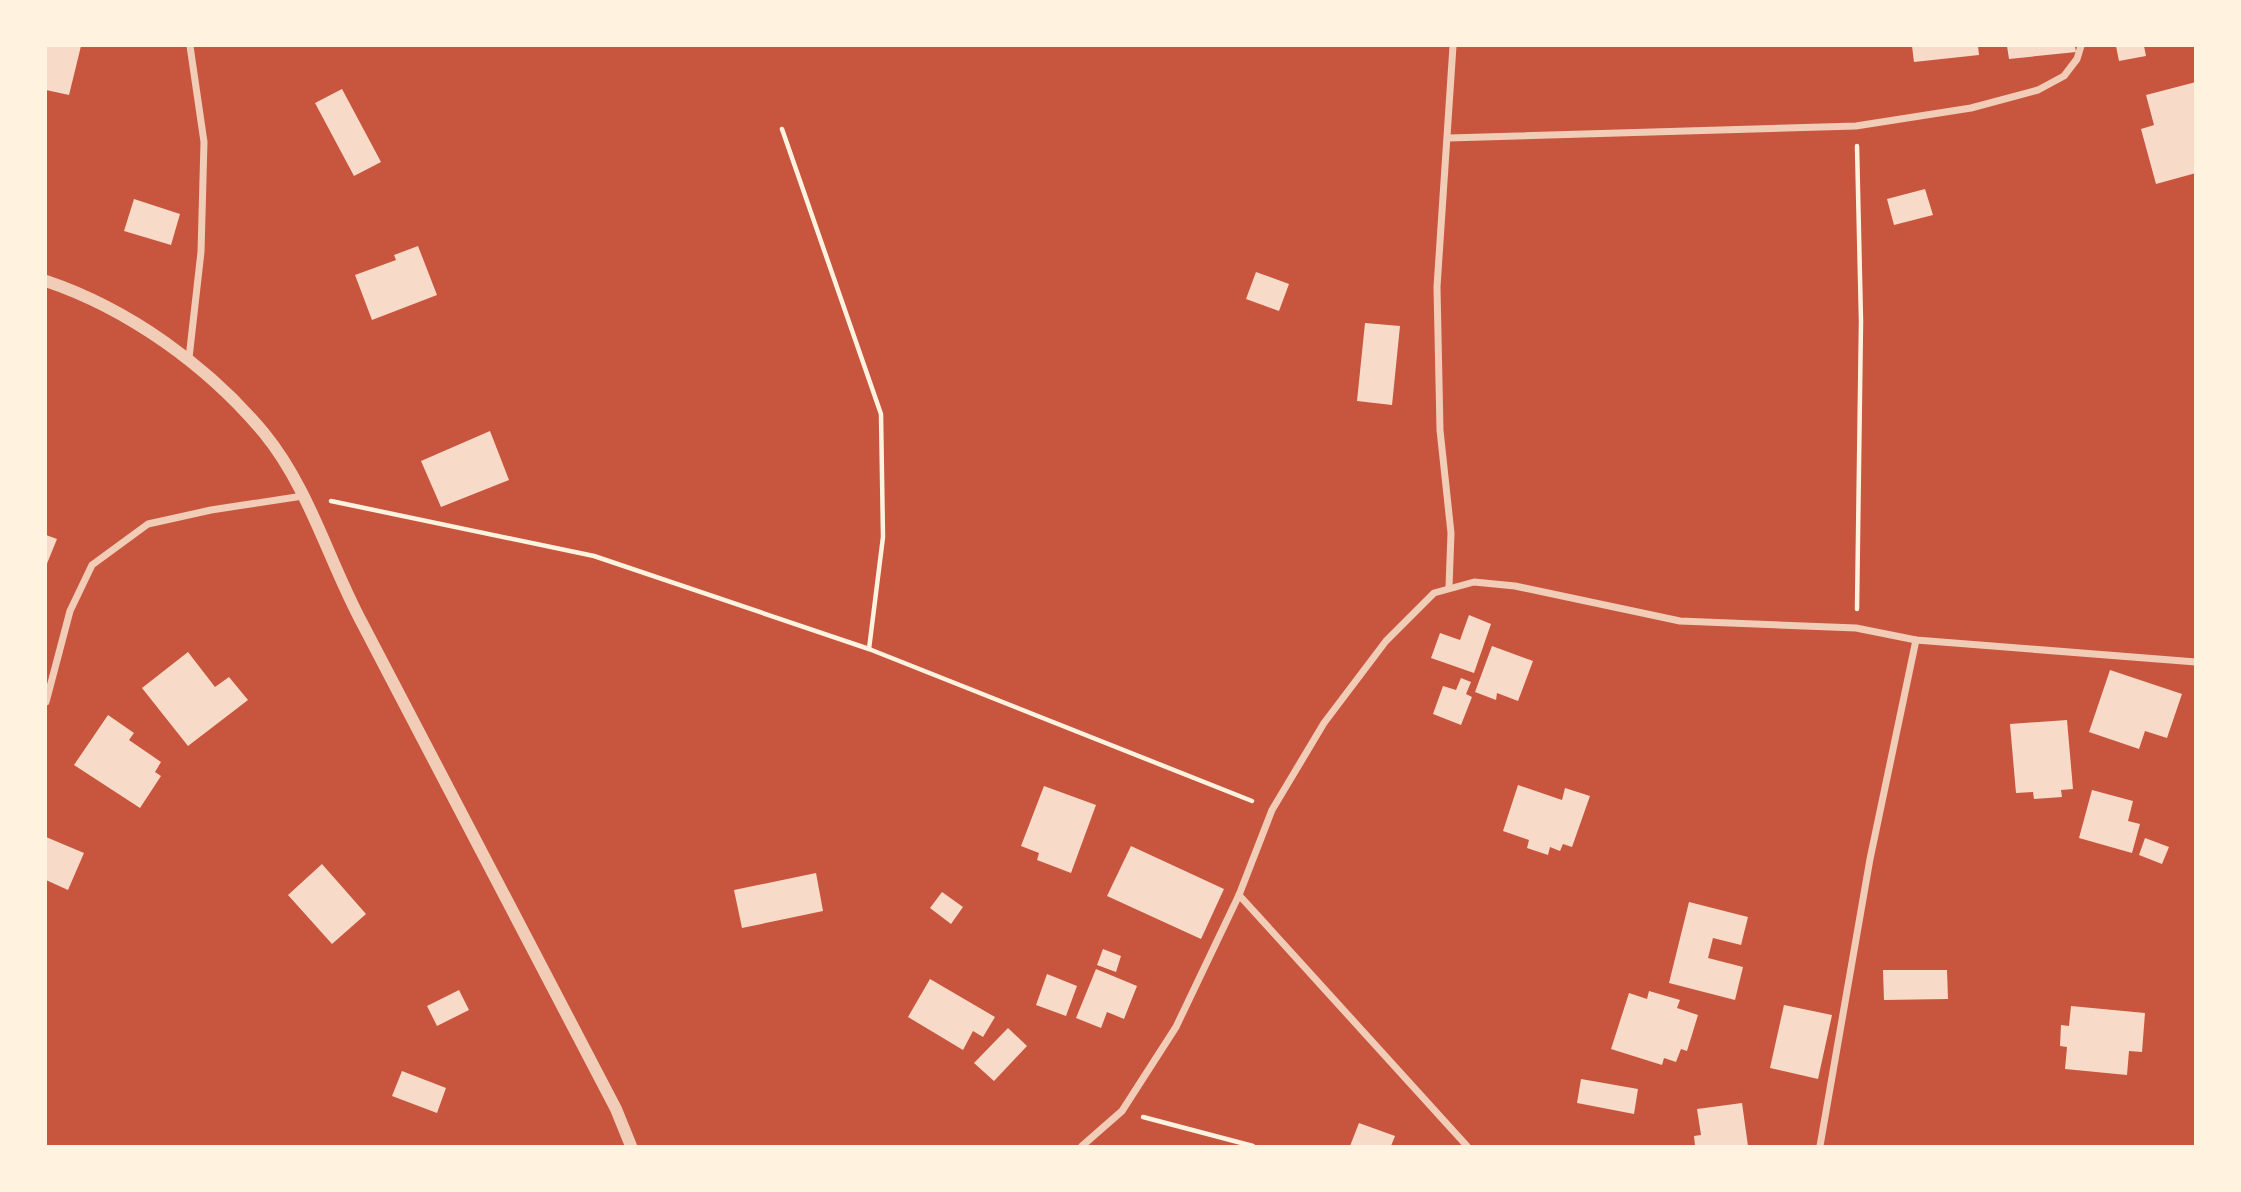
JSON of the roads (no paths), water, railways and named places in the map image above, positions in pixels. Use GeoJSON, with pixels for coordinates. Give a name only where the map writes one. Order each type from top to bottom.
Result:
{"type":"FeatureCollection","features":[{"type":"Feature","properties":{"kind":"street"},"geometry":{"type":"LineString","coordinates":[[189,358],[201,252],[204,142],[190,46]]}},
{"type":"Feature","properties":{"kind":"street"},"geometry":{"type":"LineString","coordinates":[[1449,587],[1451,533],[1440,430],[1437,287],[1449,138],[1453,46]]}},
{"type":"Feature","properties":{"kind":"street"},"geometry":{"type":"LineString","coordinates":[[1449,138],[1856,126],[1971,108],[2038,90],[2064,76],[2077,59],[2081,46]]}},
{"type":"Feature","properties":{"kind":"street"},"geometry":{"type":"LineString","coordinates":[[46,281],[80,292],[189,358],[265,434],[304,496],[353,606],[616,1109],[631,1146]]}},
{"type":"Feature","properties":{"kind":"street"},"geometry":{"type":"LineString","coordinates":[[46,702],[69,611],[92,565],[148,524],[211,510],[304,496]]}},
{"type":"Feature","properties":{"kind":"street"},"geometry":{"type":"LineString","coordinates":[[1082,1146],[1122,1111],[1175,1027],[1239,895],[1272,810],[1324,723],[1386,641],[1424,600],[1449,587],[1474,582],[1515,586],[1680,621],[1856,628],[1916,640],[2196,662]]}},
{"type":"Feature","properties":{"kind":"street"},"geometry":{"type":"LineString","coordinates":[[1819,1146],[1870,859],[1916,640]]}},
{"type":"Feature","properties":{"kind":"street"},"geometry":{"type":"LineString","coordinates":[[1239,895],[1467,1146]]}}]}
